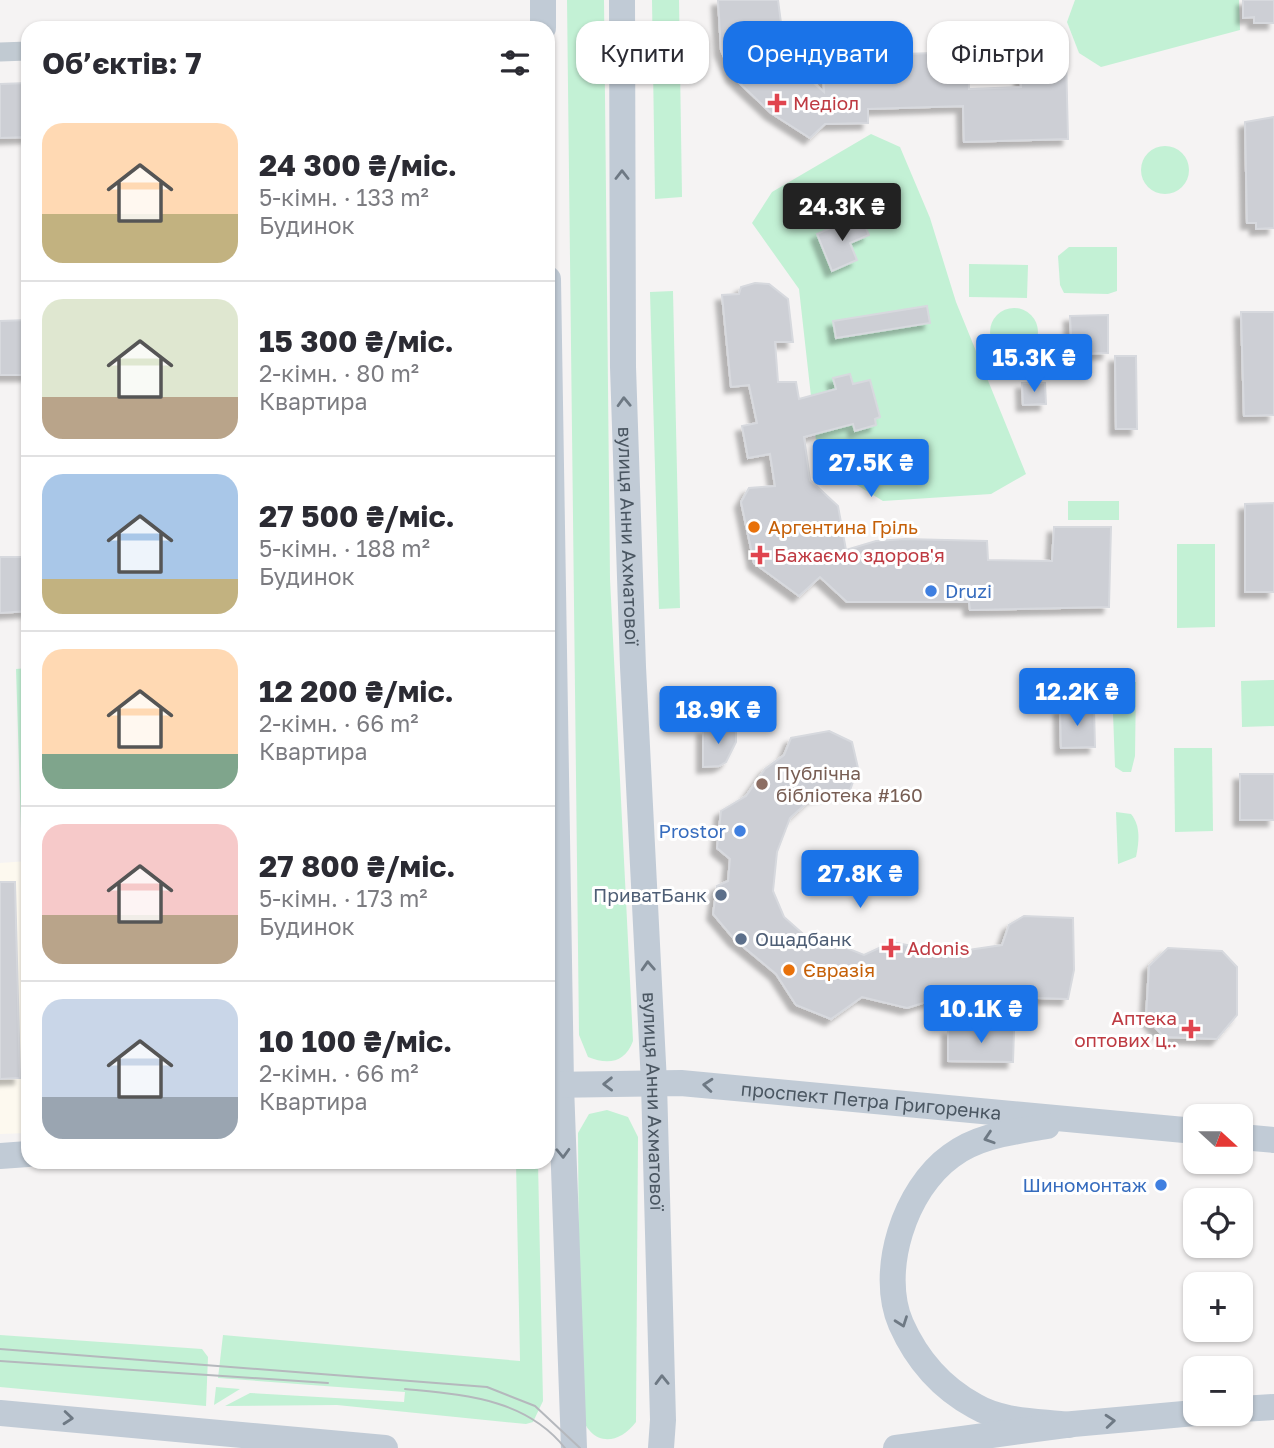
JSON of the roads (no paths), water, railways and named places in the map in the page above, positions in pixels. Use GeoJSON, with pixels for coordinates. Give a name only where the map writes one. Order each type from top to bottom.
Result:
{"type":"FeatureCollection","features":[{"type":"Feature","properties":{"kind":"main road"},"geometry":{"type":"LineString","coordinates":[[543,0],[543,21]]}},
{"type":"Feature","properties":{"kind":"main road","name":"вулиця Анни Ахматової"},"geometry":{"type":"LineString","coordinates":[[622,0],[623,380],[632,667],[654,1083],[661,1448]]}},
{"type":"Feature","properties":{"kind":"main road","name":"проспект Петра Григоренка"},"geometry":{"type":"LineString","coordinates":[[555,1084],[681,1083],[1183,1130]]}},
{"type":"Feature","properties":{"kind":"main road"},"geometry":{"type":"LineString","coordinates":[[555,1102],[574,1448]]}},
{"type":"Feature","properties":{"kind":"main road"},"geometry":{"type":"LineString","coordinates":[[1069,1425],[1007,1418],[977,1408],[947,1388],[925,1367],[900,1322],[894,1292],[895,1261],[903,1219],[922,1184],[951,1156],[988,1136],[1080,1120]]}},
{"type":"Feature","properties":{"kind":"main road"},"geometry":{"type":"LineString","coordinates":[[1253,1138],[1274,1140]]}},
{"type":"Feature","properties":{"kind":"main road"},"geometry":{"type":"LineString","coordinates":[[0,1156],[21,1154]]}},
{"type":"Feature","properties":{"kind":"main road"},"geometry":{"type":"LineString","coordinates":[[1253,1408],[1274,1407]]}},
{"type":"Feature","properties":{"kind":"main road"},"geometry":{"type":"LineString","coordinates":[[0,1413],[386,1448]]}},
{"type":"Feature","properties":{"kind":"main road"},"geometry":{"type":"LineString","coordinates":[[896,1448],[1069,1425],[1183,1414]]}},
{"type":"Feature","properties":{"kind":"street"},"geometry":{"type":"LineString","coordinates":[[0,52],[21,51]]}},
{"type":"Feature","properties":{"kind":"tram line"},"geometry":{"type":"LineString","coordinates":[[0,1349],[487,1387],[535,1406],[580,1448]]}},
{"type":"Feature","properties":{"kind":"tram line"},"geometry":{"type":"LineString","coordinates":[[0,1361],[328,1383]]}},
{"type":"Feature","properties":{"kind":"tram line"},"geometry":{"type":"LineString","coordinates":[[405,1389],[471,1397],[512,1409],[549,1431],[565,1448]]}},
{"type":"Feature","properties":{"kind":"place","name":"Медіол"},"geometry":{"type":"Point","coordinates":[777,103]}},
{"type":"Feature","properties":{"kind":"place","name":"Аргентина Гріль"},"geometry":{"type":"Point","coordinates":[754,527]}},
{"type":"Feature","properties":{"kind":"place","name":"Бажаємо здоров'я"},"geometry":{"type":"Point","coordinates":[760,555]}},
{"type":"Feature","properties":{"kind":"place","name":"Druzi"},"geometry":{"type":"Point","coordinates":[931,591]}},
{"type":"Feature","properties":{"kind":"place","name":"Публічна бібліотека #160"},"geometry":{"type":"Point","coordinates":[762,784]}},
{"type":"Feature","properties":{"kind":"place","name":"Prostor"},"geometry":{"type":"Point","coordinates":[740,831]}},
{"type":"Feature","properties":{"kind":"place","name":"ПриватБанк"},"geometry":{"type":"Point","coordinates":[721,895]}},
{"type":"Feature","properties":{"kind":"place","name":"Ощадбанк"},"geometry":{"type":"Point","coordinates":[741,939]}},
{"type":"Feature","properties":{"kind":"place","name":"Adonis"},"geometry":{"type":"Point","coordinates":[891,948]}},
{"type":"Feature","properties":{"kind":"place","name":"Євразія"},"geometry":{"type":"Point","coordinates":[789,970]}},
{"type":"Feature","properties":{"kind":"place","name":"Аптека оптових ц‥"},"geometry":{"type":"Point","coordinates":[1191,1029]}},
{"type":"Feature","properties":{"kind":"place","name":"Шиномонтаж"},"geometry":{"type":"Point","coordinates":[1161,1185]}}]}
